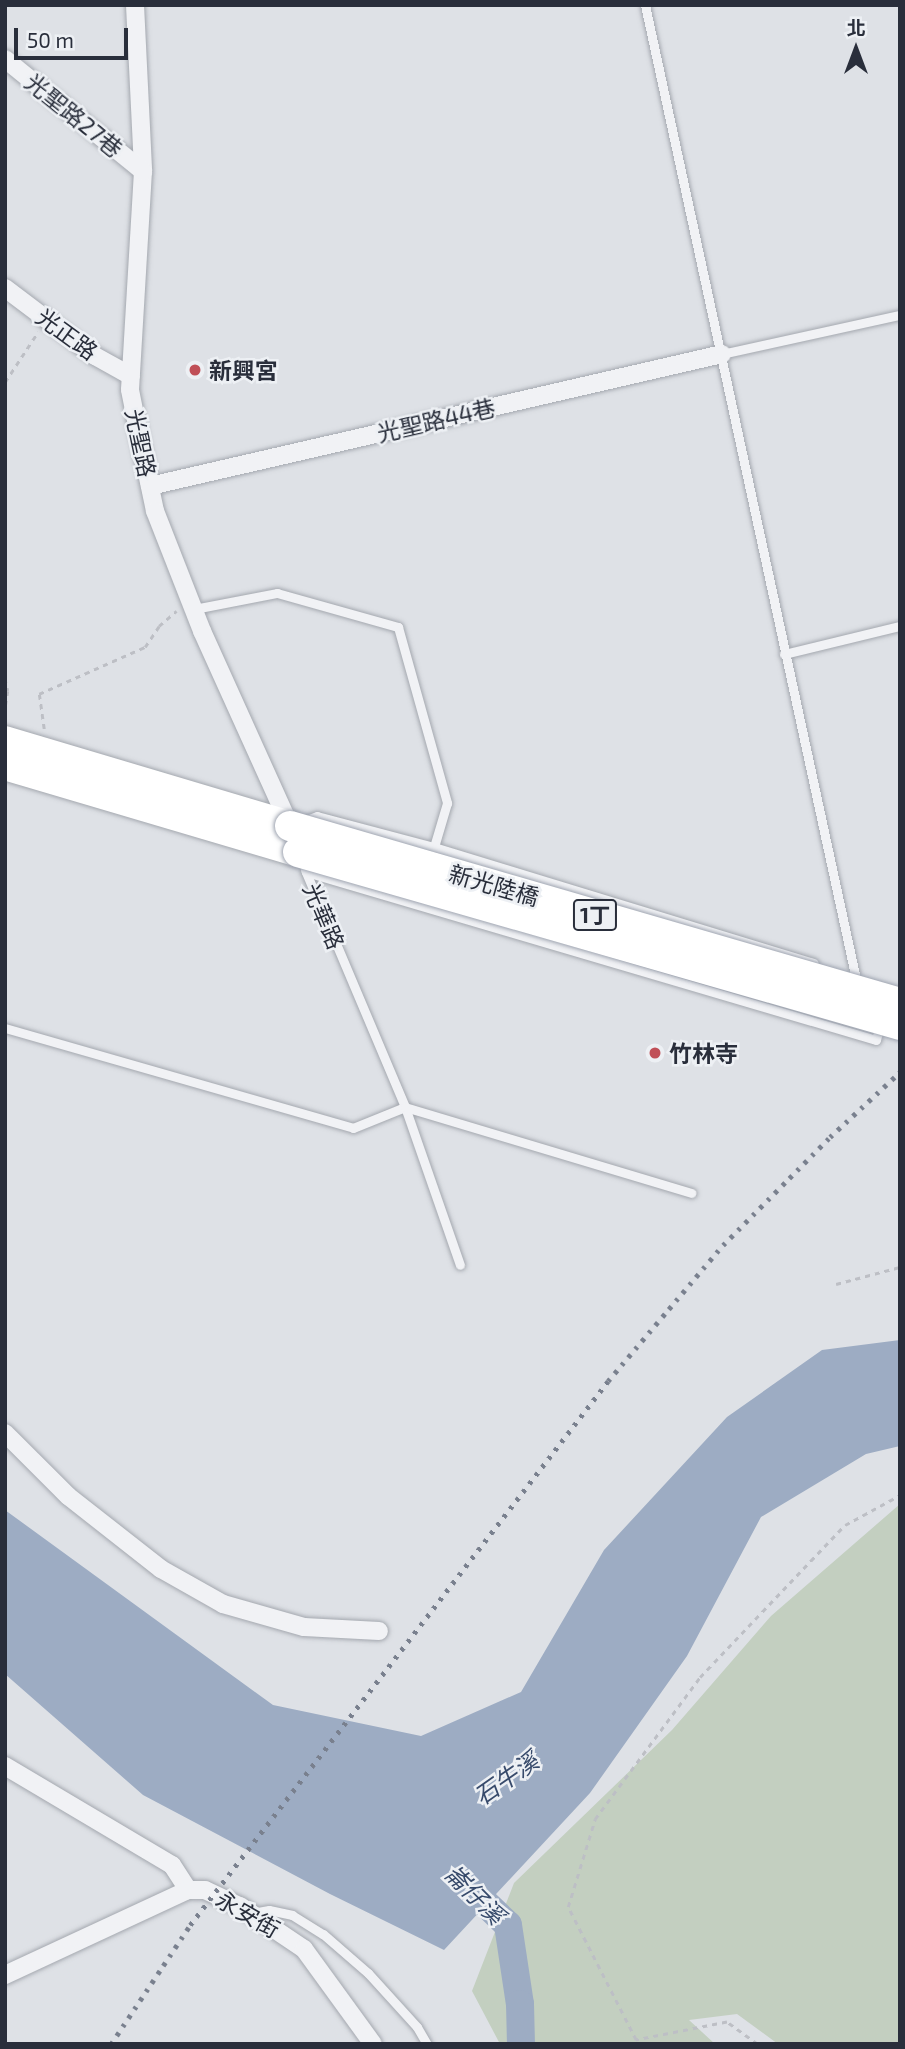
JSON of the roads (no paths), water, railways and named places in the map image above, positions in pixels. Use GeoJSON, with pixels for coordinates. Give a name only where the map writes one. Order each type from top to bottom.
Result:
{"type":"FeatureCollection","features":[{"type":"Feature","properties":{"kind":"main road","name":"1丁"},"geometry":{"type":"LineString","coordinates":[[5,741],[48,754],[298,850]]}},
{"type":"Feature","properties":{"kind":"main road","name":"1丁"},"geometry":{"type":"LineString","coordinates":[[5,765],[298,850]]}},
{"type":"Feature","properties":{"kind":"main road","name":"新光陸橋"},"geometry":{"type":"LineString","coordinates":[[298,850],[895,995]]}},
{"type":"Feature","properties":{"kind":"main road","name":"新光陸橋"},"geometry":{"type":"LineString","coordinates":[[298,850],[900,1025]]}},
{"type":"Feature","properties":{"kind":"street","name":"光聖路"},"geometry":{"type":"LineString","coordinates":[[135,5],[144,172],[130,390],[155,511],[192,605],[298,850]]}},
{"type":"Feature","properties":{"kind":"street","name":"光聖路27巷"},"geometry":{"type":"LineString","coordinates":[[5,59],[144,172]]}},
{"type":"Feature","properties":{"kind":"street","name":"光正路"},"geometry":{"type":"LineString","coordinates":[[5,288],[95,356],[131,376]]}},
{"type":"Feature","properties":{"kind":"street","name":"光聖路44巷"},"geometry":{"type":"LineString","coordinates":[[150,486],[722,354]]}},
{"type":"Feature","properties":{"kind":"street"},"geometry":{"type":"LineString","coordinates":[[5,1433],[68,1496],[161,1569],[222,1604],[304,1627],[379,1631]]}},
{"type":"Feature","properties":{"kind":"street"},"geometry":{"type":"LineString","coordinates":[[5,1766],[172,1866],[188,1890]]}},
{"type":"Feature","properties":{"kind":"street","name":"永安街"},"geometry":{"type":"LineString","coordinates":[[5,1975],[188,1890],[205,1889],[251,1913],[304,1949],[373,2044]]}},
{"type":"Feature","properties":{"kind":"lane"},"geometry":{"type":"LineString","coordinates":[[645,5],[855,975]]}},
{"type":"Feature","properties":{"kind":"lane"},"geometry":{"type":"LineString","coordinates":[[722,354],[900,316]]}},
{"type":"Feature","properties":{"kind":"lane"},"geometry":{"type":"LineString","coordinates":[[192,605],[277,593],[398,627],[447,803],[434,847]]}},
{"type":"Feature","properties":{"kind":"lane"},"geometry":{"type":"LineString","coordinates":[[784,654],[900,626]]}},
{"type":"Feature","properties":{"kind":"lane"},"geometry":{"type":"LineString","coordinates":[[829,967],[434,847],[317,816],[298,850],[876,1040],[895,995]]}},
{"type":"Feature","properties":{"kind":"lane","name":"光華路"},"geometry":{"type":"LineString","coordinates":[[298,850],[405,1107],[460,1265]]}},
{"type":"Feature","properties":{"kind":"lane"},"geometry":{"type":"LineString","coordinates":[[842,971],[867,979]]}},
{"type":"Feature","properties":{"kind":"lane"},"geometry":{"type":"LineString","coordinates":[[5,1028],[353,1128],[405,1107],[691,1193]]}},
{"type":"Feature","properties":{"kind":"lane"},"geometry":{"type":"LineString","coordinates":[[251,1913],[269,1910],[292,1915],[323,1934],[368,1973],[417,2027],[426,2044]]}},
{"type":"Feature","properties":{"kind":"water","name":"石牛溪"},"geometry":{"type":"Polygon","coordinates":[[[900,1340],[900,1446],[866,1454],[761,1517],[687,1656],[590,1793],[444,1950],[330,1894],[143,1795],[5,1674],[5,1510],[273,1705],[421,1736],[521,1692],[604,1550],[727,1417],[822,1350],[900,1340]]]}},
{"type":"Feature","properties":{"kind":"waterway","name":"崙仔溪"},"geometry":{"type":"LineString","coordinates":[[460,1879],[508,1925],[520,2004],[521,2044]]}},
{"type":"Feature","properties":{"kind":"railway"},"geometry":{"type":"LineString","coordinates":[[111,2044],[190,1925],[608,1381],[723,1245],[830,1137],[900,1072]]}},
{"type":"Feature","properties":{"kind":"place","name":"新興宮"},"geometry":{"type":"Point","coordinates":[195,370]}},
{"type":"Feature","properties":{"kind":"place","name":"竹林寺"},"geometry":{"type":"Point","coordinates":[655,1053]}}]}
